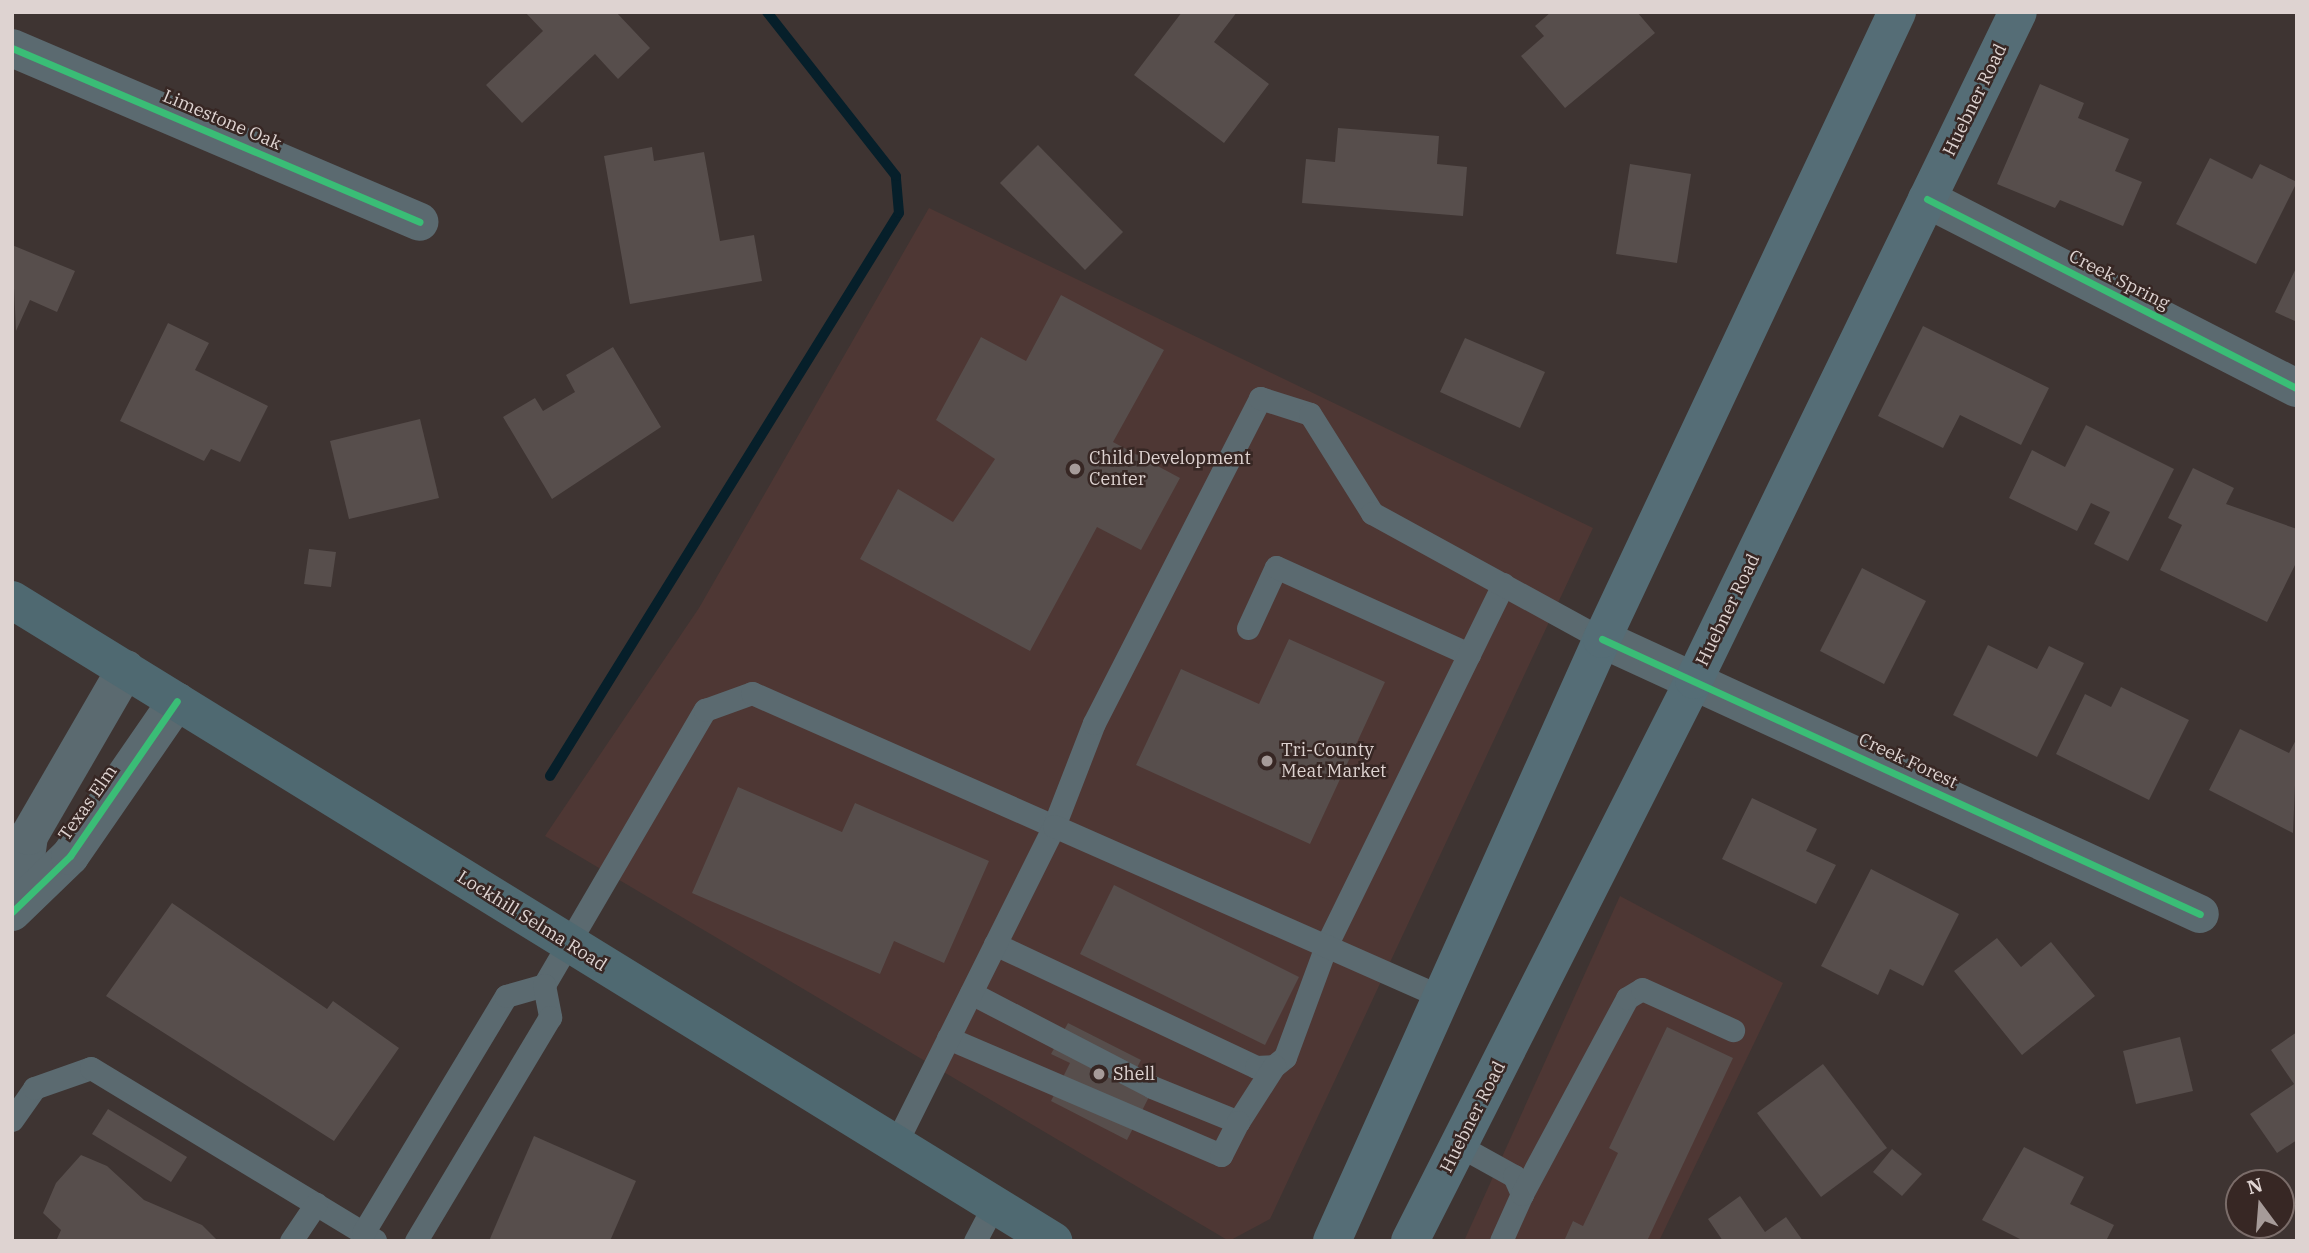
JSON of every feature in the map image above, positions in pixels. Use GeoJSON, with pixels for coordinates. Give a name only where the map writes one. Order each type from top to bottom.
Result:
{"type":"FeatureCollection","features":[{"type":"Feature","properties":{"kind":"main road"},"geometry":{"type":"LineString","coordinates":[[1332,1241],[1602,639],[1898,12]]}},
{"type":"Feature","properties":{"kind":"main road","name":"Huebner Road"},"geometry":{"type":"LineString","coordinates":[[1410,1241],[1694,680],[2018,12]]}},
{"type":"Feature","properties":{"kind":"main road","name":"Lockhill Selma Road"},"geometry":{"type":"LineString","coordinates":[[12,600],[1053,1241]]}},
{"type":"Feature","properties":{"kind":"street","name":"Limestone Oak"},"geometry":{"type":"LineString","coordinates":[[12,48],[419,222]]}},
{"type":"Feature","properties":{"kind":"street","name":"Creek Spring"},"geometry":{"type":"LineString","coordinates":[[1927,199],[2297,388]]}},
{"type":"Feature","properties":{"kind":"street","name":"Creek Forest"},"geometry":{"type":"LineString","coordinates":[[1602,639],[2200,914]]}},
{"type":"Feature","properties":{"kind":"street","name":"Texas Elm"},"geometry":{"type":"LineString","coordinates":[[15,903],[29,836],[126,669]]}},
{"type":"Feature","properties":{"kind":"street","name":"Texas Elm"},"geometry":{"type":"LineString","coordinates":[[15,903],[70,856],[177,701]]}},
{"type":"Feature","properties":{"kind":"lane"},"geometry":{"type":"LineString","coordinates":[[895,1145],[1054,826],[1094,723],[1260,398],[1310,414],[1372,513],[1602,639]]}},
{"type":"Feature","properties":{"kind":"lane"},"geometry":{"type":"LineString","coordinates":[[1248,628],[1276,568],[1469,654]]}},
{"type":"Feature","properties":{"kind":"lane"},"geometry":{"type":"LineString","coordinates":[[948,1038],[1221,1154],[1238,1122],[1275,1066],[1285,1057],[1326,946],[1503,584]]}},
{"type":"Feature","properties":{"kind":"lane"},"geometry":{"type":"LineString","coordinates":[[416,1241],[550,1017],[544,985],[705,710],[751,693],[1441,997]]}},
{"type":"Feature","properties":{"kind":"lane"},"geometry":{"type":"LineString","coordinates":[[995,944],[1256,1067],[1275,1066]]}},
{"type":"Feature","properties":{"kind":"lane"},"geometry":{"type":"LineString","coordinates":[[12,1120],[34,1088],[91,1068],[370,1237],[506,996],[544,985]]}},
{"type":"Feature","properties":{"kind":"lane"},"geometry":{"type":"LineString","coordinates":[[1501,1241],[1522,1194],[1627,998],[1642,989],[1734,1030]]}},
{"type":"Feature","properties":{"kind":"lane"},"geometry":{"type":"LineString","coordinates":[[971,993],[1152,1087],[1238,1122]]}},
{"type":"Feature","properties":{"kind":"lane"},"geometry":{"type":"LineString","coordinates":[[1458,1145],[1514,1176],[1522,1194]]}},
{"type":"Feature","properties":{"kind":"lane"},"geometry":{"type":"LineString","coordinates":[[291,1241],[316,1204]]}},
{"type":"Feature","properties":{"kind":"lane"},"geometry":{"type":"LineString","coordinates":[[975,1241],[994,1205]]}},
{"type":"Feature","properties":{"kind":"shaded area"},"geometry":{"type":"Polygon","coordinates":[[[929,208],[1593,528],[1270,1219],[1229,1241],[545,836],[699,608],[929,208]]]}},
{"type":"Feature","properties":{"kind":"shaded area"},"geometry":{"type":"Polygon","coordinates":[[[1620,896],[1783,983],[1659,1241],[1464,1241],[1620,896]]]}},
{"type":"Feature","properties":{"kind":"building"},"geometry":{"type":"Polygon","coordinates":[[[525,12],[616,12],[650,48],[618,79],[595,54],[522,123],[486,85],[543,31],[525,12]]]}},
{"type":"Feature","properties":{"kind":"building"},"geometry":{"type":"Polygon","coordinates":[[[1182,12],[1237,12],[1214,42],[1269,84],[1224,143],[1134,75],[1182,12]]]}},
{"type":"Feature","properties":{"kind":"building"},"geometry":{"type":"Polygon","coordinates":[[[1551,12],[1637,12],[1655,33],[1565,108],[1521,56],[1544,36],[1535,26],[1551,12]]]}},
{"type":"Feature","properties":{"kind":"building"},"geometry":{"type":"Polygon","coordinates":[[[2040,84],[2084,103],[2078,118],[2129,139],[2115,171],[2142,182],[2123,226],[2060,200],[2055,208],[1997,184],[2040,84]]]}},
{"type":"Feature","properties":{"kind":"building"},"geometry":{"type":"Polygon","coordinates":[[[1338,128],[1439,136],[1437,164],[1467,167],[1463,216],[1302,203],[1306,159],[1335,162],[1338,128]]]}},
{"type":"Feature","properties":{"kind":"building"},"geometry":{"type":"Polygon","coordinates":[[[1038,145],[1123,232],[1085,270],[1000,183],[1038,145]]]}},
{"type":"Feature","properties":{"kind":"building"},"geometry":{"type":"Polygon","coordinates":[[[652,147],[654,161],[704,152],[720,241],[754,235],[762,281],[630,304],[604,156],[652,147]]]}},
{"type":"Feature","properties":{"kind":"building"},"geometry":{"type":"Polygon","coordinates":[[[2210,158],[2252,179],[2260,164],[2297,182],[2256,264],[2176,224],[2210,158]]]}},
{"type":"Feature","properties":{"kind":"building"},"geometry":{"type":"Polygon","coordinates":[[[1630,164],[1691,174],[1677,263],[1616,254],[1630,164]]]}},
{"type":"Feature","properties":{"kind":"building"},"geometry":{"type":"Polygon","coordinates":[[[12,245],[75,271],[57,312],[30,300],[16,331],[12,245]]]}},
{"type":"Feature","properties":{"kind":"building"},"geometry":{"type":"Polygon","coordinates":[[[2297,266],[2297,322],[2275,312],[2297,266]]]}},
{"type":"Feature","properties":{"kind":"building","name":"Child Development Center"},"geometry":{"type":"Polygon","coordinates":[[[1061,295],[1164,350],[1113,442],[1180,478],[1141,550],[1097,527],[1030,651],[860,559],[898,489],[953,522],[995,459],[936,420],[981,337],[1026,361],[1061,295]]]}},
{"type":"Feature","properties":{"kind":"building"},"geometry":{"type":"Polygon","coordinates":[[[168,323],[209,343],[195,370],[268,406],[240,462],[211,449],[204,461],[120,421],[168,323]]]}},
{"type":"Feature","properties":{"kind":"building"},"geometry":{"type":"Polygon","coordinates":[[[1923,326],[2049,388],[2021,445],[1960,415],[1943,448],[1878,416],[1923,326]]]}},
{"type":"Feature","properties":{"kind":"building"},"geometry":{"type":"Polygon","coordinates":[[[1465,338],[1545,372],[1520,428],[1440,392],[1465,338]]]}},
{"type":"Feature","properties":{"kind":"building"},"geometry":{"type":"Polygon","coordinates":[[[613,347],[661,427],[552,499],[503,417],[535,398],[543,411],[575,392],[566,375],[613,347]]]}},
{"type":"Feature","properties":{"kind":"building"},"geometry":{"type":"Polygon","coordinates":[[[420,419],[439,498],[349,519],[330,441],[420,419]]]}},
{"type":"Feature","properties":{"kind":"building"},"geometry":{"type":"Polygon","coordinates":[[[2086,425],[2174,469],[2128,561],[2094,544],[2110,512],[2091,503],[2077,531],[2009,498],[2032,450],[2065,467],[2086,425]]]}},
{"type":"Feature","properties":{"kind":"building"},"geometry":{"type":"Polygon","coordinates":[[[2193,468],[2234,488],[2226,504],[2297,529],[2297,561],[2267,622],[2160,570],[2182,525],[2168,518],[2193,468]]]}},
{"type":"Feature","properties":{"kind":"building"},"geometry":{"type":"Polygon","coordinates":[[[309,549],[336,552],[331,587],[304,584],[309,549]]]}},
{"type":"Feature","properties":{"kind":"building"},"geometry":{"type":"Polygon","coordinates":[[[1862,568],[1926,601],[1884,684],[1820,651],[1862,568]]]}},
{"type":"Feature","properties":{"kind":"building"},"geometry":{"type":"Polygon","coordinates":[[[1289,639],[1385,682],[1310,844],[1136,765],[1181,669],[1259,704],[1289,639]]]}},
{"type":"Feature","properties":{"kind":"building"},"geometry":{"type":"Polygon","coordinates":[[[1988,645],[2037,669],[2049,646],[2084,663],[2037,757],[1953,715],[1988,645]]]}},
{"type":"Feature","properties":{"kind":"building"},"geometry":{"type":"Polygon","coordinates":[[[2121,687],[2189,720],[2149,800],[2056,754],[2085,694],[2111,707],[2121,687]]]}},
{"type":"Feature","properties":{"kind":"building"},"geometry":{"type":"Polygon","coordinates":[[[2240,729],[2289,753],[2297,738],[2293,833],[2209,790],[2240,729]]]}},
{"type":"Feature","properties":{"kind":"building"},"geometry":{"type":"Polygon","coordinates":[[[738,787],[842,832],[855,803],[989,861],[944,963],[894,941],[880,974],[692,893],[738,787]]]}},
{"type":"Feature","properties":{"kind":"building"},"geometry":{"type":"Polygon","coordinates":[[[1752,798],[1817,829],[1806,851],[1836,865],[1816,904],[1722,859],[1752,798]]]}},
{"type":"Feature","properties":{"kind":"building"},"geometry":{"type":"Polygon","coordinates":[[[1871,869],[1959,914],[1923,986],[1890,969],[1878,995],[1821,966],[1871,869]]]}},
{"type":"Feature","properties":{"kind":"building"},"geometry":{"type":"Polygon","coordinates":[[[1114,885],[1299,977],[1265,1045],[1080,954],[1114,885]]]}},
{"type":"Feature","properties":{"kind":"building"},"geometry":{"type":"Polygon","coordinates":[[[172,903],[327,1009],[333,1001],[399,1048],[334,1141],[106,996],[172,903]]]}},
{"type":"Feature","properties":{"kind":"building"},"geometry":{"type":"Polygon","coordinates":[[[1997,938],[2021,967],[2051,942],[2095,996],[2022,1055],[1954,971],[1997,938]]]}},
{"type":"Feature","properties":{"kind":"building","name":"Shell"},"geometry":{"type":"Polygon","coordinates":[[[1068,1023],[1141,1060],[1128,1085],[1150,1095],[1127,1140],[1051,1101],[1070,1063],[1051,1054],[1068,1023]]]}},
{"type":"Feature","properties":{"kind":"building"},"geometry":{"type":"Polygon","coordinates":[[[1667,1027],[1733,1058],[1647,1241],[1564,1241],[1573,1221],[1583,1226],[1618,1153],[1609,1148],[1667,1027]]]}},
{"type":"Feature","properties":{"kind":"building"},"geometry":{"type":"Polygon","coordinates":[[[2297,1032],[2297,1140],[2277,1153],[2250,1114],[2294,1084],[2271,1050],[2297,1032]]]}},
{"type":"Feature","properties":{"kind":"building"},"geometry":{"type":"Polygon","coordinates":[[[2180,1037],[2193,1091],[2136,1104],[2123,1051],[2180,1037]]]}},
{"type":"Feature","properties":{"kind":"building"},"geometry":{"type":"Polygon","coordinates":[[[1823,1064],[1887,1148],[1821,1197],[1757,1113],[1823,1064]]]}},
{"type":"Feature","properties":{"kind":"building"},"geometry":{"type":"Polygon","coordinates":[[[108,1109],[187,1157],[171,1182],[92,1134],[108,1109]]]}},
{"type":"Feature","properties":{"kind":"building"},"geometry":{"type":"Polygon","coordinates":[[[534,1136],[636,1181],[610,1241],[489,1241],[534,1136]]]}},
{"type":"Feature","properties":{"kind":"building"},"geometry":{"type":"Polygon","coordinates":[[[2024,1147],[2084,1177],[2070,1204],[2114,1225],[2106,1241],[2024,1241],[1982,1220],[2024,1147]]]}},
{"type":"Feature","properties":{"kind":"building"},"geometry":{"type":"Polygon","coordinates":[[[1892,1149],[1922,1174],[1902,1196],[1873,1172],[1892,1149]]]}},
{"type":"Feature","properties":{"kind":"building"},"geometry":{"type":"Polygon","coordinates":[[[81,1155],[107,1166],[144,1200],[202,1225],[218,1241],[56,1241],[61,1230],[43,1213],[56,1183],[81,1155]]]}},
{"type":"Feature","properties":{"kind":"building"},"geometry":{"type":"Polygon","coordinates":[[[1740,1196],[1765,1232],[1786,1217],[1803,1241],[1723,1241],[1708,1219],[1740,1196]]]}},
{"type":"Feature","properties":{"kind":"waterway"},"geometry":{"type":"LineString","coordinates":[[550,776],[899,213],[896,176],[767,12]]}},
{"type":"Feature","properties":{"kind":"cycle path"},"geometry":{"type":"LineString","coordinates":[[12,48],[419,222]]}},
{"type":"Feature","properties":{"kind":"cycle path"},"geometry":{"type":"LineString","coordinates":[[1927,199],[2297,388]]}},
{"type":"Feature","properties":{"kind":"cycle path"},"geometry":{"type":"LineString","coordinates":[[1602,639],[2200,914]]}},
{"type":"Feature","properties":{"kind":"cycle path"},"geometry":{"type":"LineString","coordinates":[[12,912],[70,856],[177,701]]}},
{"type":"Feature","properties":{"kind":"place","name":"Child Development Center"},"geometry":{"type":"Point","coordinates":[1075,469]}},
{"type":"Feature","properties":{"kind":"place","name":"Tri-County Meat Market"},"geometry":{"type":"Point","coordinates":[1267,761]}},
{"type":"Feature","properties":{"kind":"place","name":"Shell"},"geometry":{"type":"Point","coordinates":[1099,1074]}}]}
